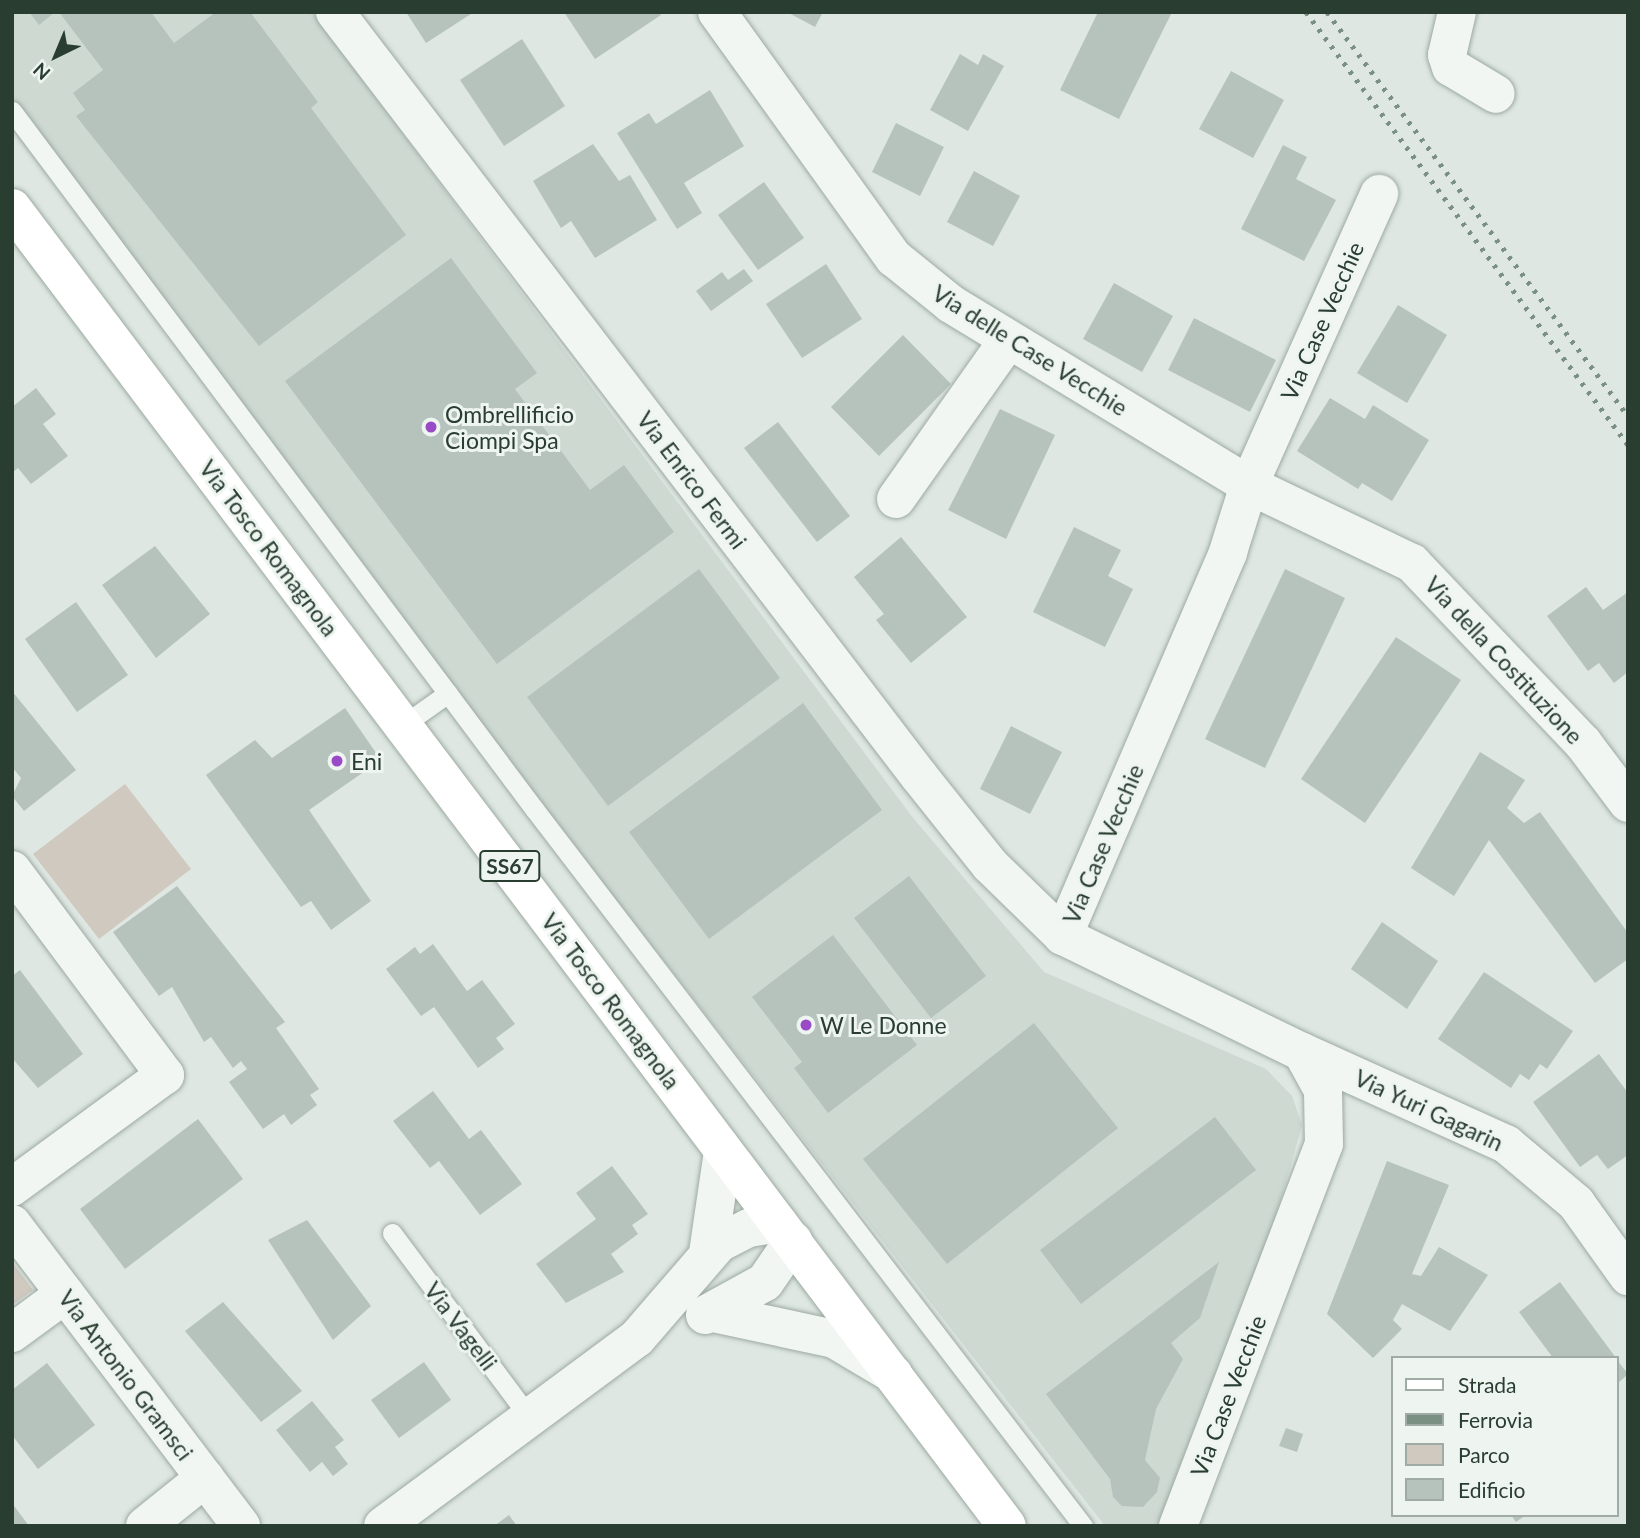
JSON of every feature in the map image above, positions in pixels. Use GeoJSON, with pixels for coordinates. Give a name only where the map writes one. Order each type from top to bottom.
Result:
{"type":"FeatureCollection","features":[{"type":"Feature","properties":{"kind":"main road","name":"Via Tosco Romagnola"},"geometry":{"type":"LineString","coordinates":[[12,208],[1007,1526]]}},
{"type":"Feature","properties":{"kind":"street","name":"Via Enrico Fermi"},"geometry":{"type":"LineString","coordinates":[[335,12],[989,865],[1063,936]]}},
{"type":"Feature","properties":{"kind":"street","name":"Via delle Case Vecchie"},"geometry":{"type":"LineString","coordinates":[[717,12],[894,258],[1008,340],[1249,485]]}},
{"type":"Feature","properties":{"kind":"street"},"geometry":{"type":"LineString","coordinates":[[1457,12],[1447,55],[1451,67],[1496,94]]}},
{"type":"Feature","properties":{"kind":"street","name":"Via Case Vecchie"},"geometry":{"type":"LineString","coordinates":[[1178,1526],[1324,1144],[1323,1090],[1302,1052],[1063,936],[1228,552],[1249,485],[1379,194]]}},
{"type":"Feature","properties":{"kind":"street"},"geometry":{"type":"LineString","coordinates":[[896,499],[1008,340]]}},
{"type":"Feature","properties":{"kind":"street","name":"Via della Costituzione"},"geometry":{"type":"LineString","coordinates":[[1249,485],[1412,563],[1575,733],[1628,803]]}},
{"type":"Feature","properties":{"kind":"street"},"geometry":{"type":"LineString","coordinates":[[12,870],[165,1075],[12,1187]]}},
{"type":"Feature","properties":{"kind":"street","name":"Via Yuri Gagarin"},"geometry":{"type":"LineString","coordinates":[[1302,1052],[1506,1144],[1576,1203],[1628,1276]]}},
{"type":"Feature","properties":{"kind":"street"},"geometry":{"type":"LineString","coordinates":[[708,1253],[723,1151]]}},
{"type":"Feature","properties":{"kind":"street","name":"Via Antonio Gramsci"},"geometry":{"type":"LineString","coordinates":[[12,1224],[241,1526]]}},
{"type":"Feature","properties":{"kind":"street"},"geometry":{"type":"LineString","coordinates":[[383,1526],[637,1338],[708,1253],[733,1234],[786,1232],[765,1282],[713,1313],[637,1338]]}},
{"type":"Feature","properties":{"kind":"street"},"geometry":{"type":"LineString","coordinates":[[12,1333],[65,1294]]}},
{"type":"Feature","properties":{"kind":"street"},"geometry":{"type":"LineString","coordinates":[[713,1313],[834,1339],[893,1374]]}},
{"type":"Feature","properties":{"kind":"street"},"geometry":{"type":"LineString","coordinates":[[145,1526],[205,1478]]}},
{"type":"Feature","properties":{"kind":"lane"},"geometry":{"type":"LineString","coordinates":[[12,111],[804,1165],[831,1189],[1083,1526]]}},
{"type":"Feature","properties":{"kind":"lane"},"geometry":{"type":"LineString","coordinates":[[403,725],[448,693]]}},
{"type":"Feature","properties":{"kind":"lane","name":"Via Vagelli"},"geometry":{"type":"LineString","coordinates":[[392,1233],[530,1418]]}},
{"type":"Feature","properties":{"kind":"shaded area"},"geometry":{"type":"Polygon","coordinates":[[[12,12],[312,12],[913,818],[1044,972],[1266,1069],[1292,1096],[1302,1125],[1273,1229],[1162,1526],[1105,1526],[12,126],[12,12]]]}},
{"type":"Feature","properties":{"kind":"green space"},"geometry":{"type":"Polygon","coordinates":[[[125,784],[191,869],[99,939],[33,854],[125,784]]]}},
{"type":"Feature","properties":{"kind":"green space"},"geometry":{"type":"Polygon","coordinates":[[[12,1262],[33,1290],[12,1305],[12,1262]]]}},
{"type":"Feature","properties":{"kind":"building"},"geometry":{"type":"Polygon","coordinates":[[[29,12],[55,12],[39,25],[29,12]]]}},
{"type":"Feature","properties":{"kind":"building"},"geometry":{"type":"Polygon","coordinates":[[[59,12],[151,12],[174,43],[216,12],[250,12],[318,102],[311,108],[406,235],[259,346],[76,116],[85,110],[73,93],[103,70],[59,12]]]}},
{"type":"Feature","properties":{"kind":"building"},"geometry":{"type":"Polygon","coordinates":[[[406,12],[474,12],[426,43],[406,12]]]}},
{"type":"Feature","properties":{"kind":"building"},"geometry":{"type":"Polygon","coordinates":[[[564,12],[659,12],[661,15],[595,59],[564,12]]]}},
{"type":"Feature","properties":{"kind":"building"},"geometry":{"type":"Polygon","coordinates":[[[787,12],[823,12],[815,27],[787,12]]]}},
{"type":"Feature","properties":{"kind":"building"},"geometry":{"type":"Polygon","coordinates":[[[1098,12],[1172,12],[1119,119],[1060,90],[1098,12]]]}},
{"type":"Feature","properties":{"kind":"building"},"geometry":{"type":"Polygon","coordinates":[[[522,39],[565,106],[504,146],[460,80],[522,39]]]}},
{"type":"Feature","properties":{"kind":"building"},"geometry":{"type":"Polygon","coordinates":[[[960,54],[978,65],[983,54],[1004,66],[968,131],[930,110],[960,54]]]}},
{"type":"Feature","properties":{"kind":"building"},"geometry":{"type":"Polygon","coordinates":[[[1231,71],[1284,100],[1253,158],[1199,129],[1231,71]]]}},
{"type":"Feature","properties":{"kind":"building"},"geometry":{"type":"Polygon","coordinates":[[[710,90],[744,146],[684,183],[702,213],[677,229],[617,133],[649,113],[656,124],[710,90]]]}},
{"type":"Feature","properties":{"kind":"building"},"geometry":{"type":"Polygon","coordinates":[[[896,123],[944,147],[920,196],[872,172],[896,123]]]}},
{"type":"Feature","properties":{"kind":"building"},"geometry":{"type":"Polygon","coordinates":[[[593,144],[619,181],[630,175],[657,220],[595,258],[571,221],[561,228],[533,181],[593,144]]]}},
{"type":"Feature","properties":{"kind":"building"},"geometry":{"type":"Polygon","coordinates":[[[1283,145],[1307,157],[1296,179],[1336,200],[1304,261],[1241,229],[1283,145]]]}},
{"type":"Feature","properties":{"kind":"building"},"geometry":{"type":"Polygon","coordinates":[[[974,171],[1020,196],[993,246],[947,222],[974,171]]]}},
{"type":"Feature","properties":{"kind":"building"},"geometry":{"type":"Polygon","coordinates":[[[764,182],[804,238],[758,270],[718,215],[764,182]]]}},
{"type":"Feature","properties":{"kind":"building","name":"Ombrellificio Ciompi Spa"},"geometry":{"type":"Polygon","coordinates":[[[451,258],[537,373],[515,389],[590,490],[624,465],[674,532],[497,664],[285,381],[451,258]]]}},
{"type":"Feature","properties":{"kind":"building"},"geometry":{"type":"Polygon","coordinates":[[[826,264],[862,319],[802,358],[766,304],[826,264]]]}},
{"type":"Feature","properties":{"kind":"building"},"geometry":{"type":"Polygon","coordinates":[[[744,269],[753,281],[711,311],[696,291],[722,272],[728,280],[744,269]]]}},
{"type":"Feature","properties":{"kind":"building"},"geometry":{"type":"Polygon","coordinates":[[[1114,283],[1173,316],[1142,372],[1083,339],[1114,283]]]}},
{"type":"Feature","properties":{"kind":"building"},"geometry":{"type":"Polygon","coordinates":[[[1398,305],[1447,335],[1407,403],[1357,373],[1398,305]]]}},
{"type":"Feature","properties":{"kind":"building"},"geometry":{"type":"Polygon","coordinates":[[[1194,318],[1276,360],[1250,412],[1168,370],[1194,318]]]}},
{"type":"Feature","properties":{"kind":"building"},"geometry":{"type":"Polygon","coordinates":[[[903,335],[951,384],[879,456],[831,407],[903,335]]]}},
{"type":"Feature","properties":{"kind":"building"},"geometry":{"type":"Polygon","coordinates":[[[36,388],[56,414],[43,424],[68,456],[31,484],[18,468],[12,473],[12,407],[36,388]]]}},
{"type":"Feature","properties":{"kind":"building"},"geometry":{"type":"Polygon","coordinates":[[[1330,398],[1365,419],[1373,405],[1429,440],[1392,501],[1362,483],[1358,489],[1297,451],[1330,398]]]}},
{"type":"Feature","properties":{"kind":"building"},"geometry":{"type":"Polygon","coordinates":[[[1000,409],[1055,435],[1006,539],[948,510],[1000,409]]]}},
{"type":"Feature","properties":{"kind":"building"},"geometry":{"type":"Polygon","coordinates":[[[778,422],[850,516],[817,542],[744,448],[778,422]]]}},
{"type":"Feature","properties":{"kind":"building"},"geometry":{"type":"Polygon","coordinates":[[[1074,527],[1121,550],[1108,576],[1133,589],[1105,647],[1033,612],[1074,527]]]}},
{"type":"Feature","properties":{"kind":"building"},"geometry":{"type":"Polygon","coordinates":[[[901,537],[967,617],[911,663],[876,620],[884,614],[854,577],[901,537]]]}},
{"type":"Feature","properties":{"kind":"building"},"geometry":{"type":"Polygon","coordinates":[[[155,546],[210,614],[156,658],[102,585],[155,546]]]}},
{"type":"Feature","properties":{"kind":"building"},"geometry":{"type":"Polygon","coordinates":[[[699,569],[780,678],[608,806],[527,697],[699,569]]]}},
{"type":"Feature","properties":{"kind":"building"},"geometry":{"type":"Polygon","coordinates":[[[1285,569],[1345,598],[1265,768],[1205,739],[1285,569]]]}},
{"type":"Feature","properties":{"kind":"building"},"geometry":{"type":"Polygon","coordinates":[[[1586,587],[1603,610],[1628,592],[1628,672],[1614,683],[1599,663],[1588,671],[1547,616],[1586,587]]]}},
{"type":"Feature","properties":{"kind":"building"},"geometry":{"type":"Polygon","coordinates":[[[76,602],[128,675],[77,712],[25,639],[76,602]]]}},
{"type":"Feature","properties":{"kind":"building"},"geometry":{"type":"Polygon","coordinates":[[[1396,637],[1461,680],[1365,823],[1301,779],[1396,637]]]}},
{"type":"Feature","properties":{"kind":"building"},"geometry":{"type":"Polygon","coordinates":[[[12,691],[76,770],[24,811],[12,796],[21,778],[12,767],[12,691]]]}},
{"type":"Feature","properties":{"kind":"building"},"geometry":{"type":"Polygon","coordinates":[[[803,703],[882,810],[709,939],[629,832],[803,703]]]}},
{"type":"Feature","properties":{"kind":"building"},"geometry":{"type":"Polygon","coordinates":[[[345,708],[381,760],[309,810],[371,901],[331,930],[311,901],[301,907],[206,775],[255,740],[272,758],[345,708]]]}},
{"type":"Feature","properties":{"kind":"building"},"geometry":{"type":"Polygon","coordinates":[[[1011,726],[1062,752],[1030,814],[980,789],[1011,726]]]}},
{"type":"Feature","properties":{"kind":"building"},"geometry":{"type":"Polygon","coordinates":[[[1480,752],[1525,780],[1507,808],[1524,823],[1540,812],[1628,933],[1628,959],[1595,983],[1489,840],[1454,896],[1411,868],[1480,752]]]}},
{"type":"Feature","properties":{"kind":"building"},"geometry":{"type":"Polygon","coordinates":[[[909,876],[986,976],[931,1018],[854,918],[909,876]]]}},
{"type":"Feature","properties":{"kind":"building"},"geometry":{"type":"Polygon","coordinates":[[[177,886],[285,1022],[276,1028],[319,1089],[310,1095],[317,1105],[291,1125],[284,1114],[263,1129],[229,1082],[247,1069],[241,1061],[233,1068],[211,1037],[204,1042],[172,987],[159,996],[113,932],[177,886]]]}},
{"type":"Feature","properties":{"kind":"building"},"geometry":{"type":"Polygon","coordinates":[[[1382,922],[1438,961],[1407,1009],[1351,969],[1382,922]]]}},
{"type":"Feature","properties":{"kind":"building"},"geometry":{"type":"Polygon","coordinates":[[[833,935],[917,1045],[828,1113],[794,1068],[802,1062],[752,997],[833,935]]]}},
{"type":"Feature","properties":{"kind":"building"},"geometry":{"type":"Polygon","coordinates":[[[433,944],[467,991],[482,980],[515,1024],[496,1038],[504,1049],[478,1068],[434,1007],[421,1016],[386,969],[415,947],[420,954],[433,944]]]}},
{"type":"Feature","properties":{"kind":"building"},"geometry":{"type":"Polygon","coordinates":[[[20,970],[83,1054],[38,1088],[12,1058],[12,976],[20,970]]]}},
{"type":"Feature","properties":{"kind":"building"},"geometry":{"type":"Polygon","coordinates":[[[1484,972],[1573,1031],[1547,1069],[1540,1064],[1529,1080],[1520,1074],[1511,1088],[1438,1039],[1484,972]]]}},
{"type":"Feature","properties":{"kind":"building"},"geometry":{"type":"Polygon","coordinates":[[[1034,1023],[1118,1128],[947,1264],[863,1159],[1034,1023]]]}},
{"type":"Feature","properties":{"kind":"building"},"geometry":{"type":"Polygon","coordinates":[[[1599,1054],[1628,1093],[1628,1155],[1608,1169],[1597,1155],[1580,1167],[1533,1102],[1599,1054]]]}},
{"type":"Feature","properties":{"kind":"building"},"geometry":{"type":"Polygon","coordinates":[[[433,1091],[469,1139],[481,1130],[522,1184],[480,1215],[439,1161],[430,1168],[393,1121],[433,1091]]]}},
{"type":"Feature","properties":{"kind":"building"},"geometry":{"type":"Polygon","coordinates":[[[1215,1117],[1256,1170],[1081,1304],[1040,1250],[1215,1117]]]}},
{"type":"Feature","properties":{"kind":"building"},"geometry":{"type":"Polygon","coordinates":[[[198,1119],[243,1179],[125,1269],[80,1209],[198,1119]]]}},
{"type":"Feature","properties":{"kind":"building"},"geometry":{"type":"Polygon","coordinates":[[[1387,1161],[1449,1185],[1412,1274],[1421,1276],[1439,1247],[1488,1275],[1450,1331],[1402,1304],[1393,1320],[1402,1329],[1373,1358],[1327,1314],[1387,1161]]]}},
{"type":"Feature","properties":{"kind":"building"},"geometry":{"type":"Polygon","coordinates":[[[612,1166],[648,1214],[632,1225],[638,1234],[611,1254],[624,1272],[566,1303],[536,1264],[596,1219],[576,1193],[612,1166]]]}},
{"type":"Feature","properties":{"kind":"building"},"geometry":{"type":"Polygon","coordinates":[[[307,1220],[371,1306],[333,1340],[268,1240],[307,1220]]]}},
{"type":"Feature","properties":{"kind":"building"},"geometry":{"type":"Polygon","coordinates":[[[1219,1262],[1200,1318],[1171,1343],[1183,1359],[1156,1409],[1145,1460],[1160,1478],[1157,1492],[1143,1507],[1122,1506],[1113,1497],[1110,1479],[1046,1394],[1219,1262]]]}},
{"type":"Feature","properties":{"kind":"building"},"geometry":{"type":"Polygon","coordinates":[[[1560,1282],[1615,1356],[1552,1356],[1519,1312],[1560,1282]]]}},
{"type":"Feature","properties":{"kind":"building"},"geometry":{"type":"Polygon","coordinates":[[[223,1302],[302,1391],[261,1422],[185,1331],[223,1302]]]}},
{"type":"Feature","properties":{"kind":"building"},"geometry":{"type":"Polygon","coordinates":[[[424,1362],[451,1400],[399,1438],[371,1400],[424,1362]]]}},
{"type":"Feature","properties":{"kind":"building"},"geometry":{"type":"Polygon","coordinates":[[[47,1363],[95,1425],[38,1469],[12,1435],[12,1390],[47,1363]]]}},
{"type":"Feature","properties":{"kind":"building"},"geometry":{"type":"Polygon","coordinates":[[[1619,1363],[1628,1374],[1619,1382],[1619,1363]]]}},
{"type":"Feature","properties":{"kind":"building"},"geometry":{"type":"Polygon","coordinates":[[[312,1401],[344,1440],[335,1447],[348,1464],[333,1476],[322,1462],[310,1472],[276,1430],[312,1401]]]}},
{"type":"Feature","properties":{"kind":"building"},"geometry":{"type":"Polygon","coordinates":[[[1286,1428],[1303,1434],[1297,1452],[1279,1446],[1286,1428]]]}},
{"type":"Feature","properties":{"kind":"building"},"geometry":{"type":"Polygon","coordinates":[[[12,1503],[29,1526],[12,1526],[12,1503]]]}},
{"type":"Feature","properties":{"kind":"building"},"geometry":{"type":"Polygon","coordinates":[[[509,1515],[517,1526],[494,1526],[509,1515]]]}},
{"type":"Feature","properties":{"kind":"railway"},"geometry":{"type":"LineString","coordinates":[[1306,12],[1628,445]]}},
{"type":"Feature","properties":{"kind":"railway"},"geometry":{"type":"LineString","coordinates":[[1327,12],[1628,416]]}},
{"type":"Feature","properties":{"kind":"place","name":"Ombrellificio Ciompi Spa"},"geometry":{"type":"Point","coordinates":[431,427]}},
{"type":"Feature","properties":{"kind":"place","name":"Eni"},"geometry":{"type":"Point","coordinates":[337,761]}},
{"type":"Feature","properties":{"kind":"place","name":"W Le Donne"},"geometry":{"type":"Point","coordinates":[806,1025]}}]}
